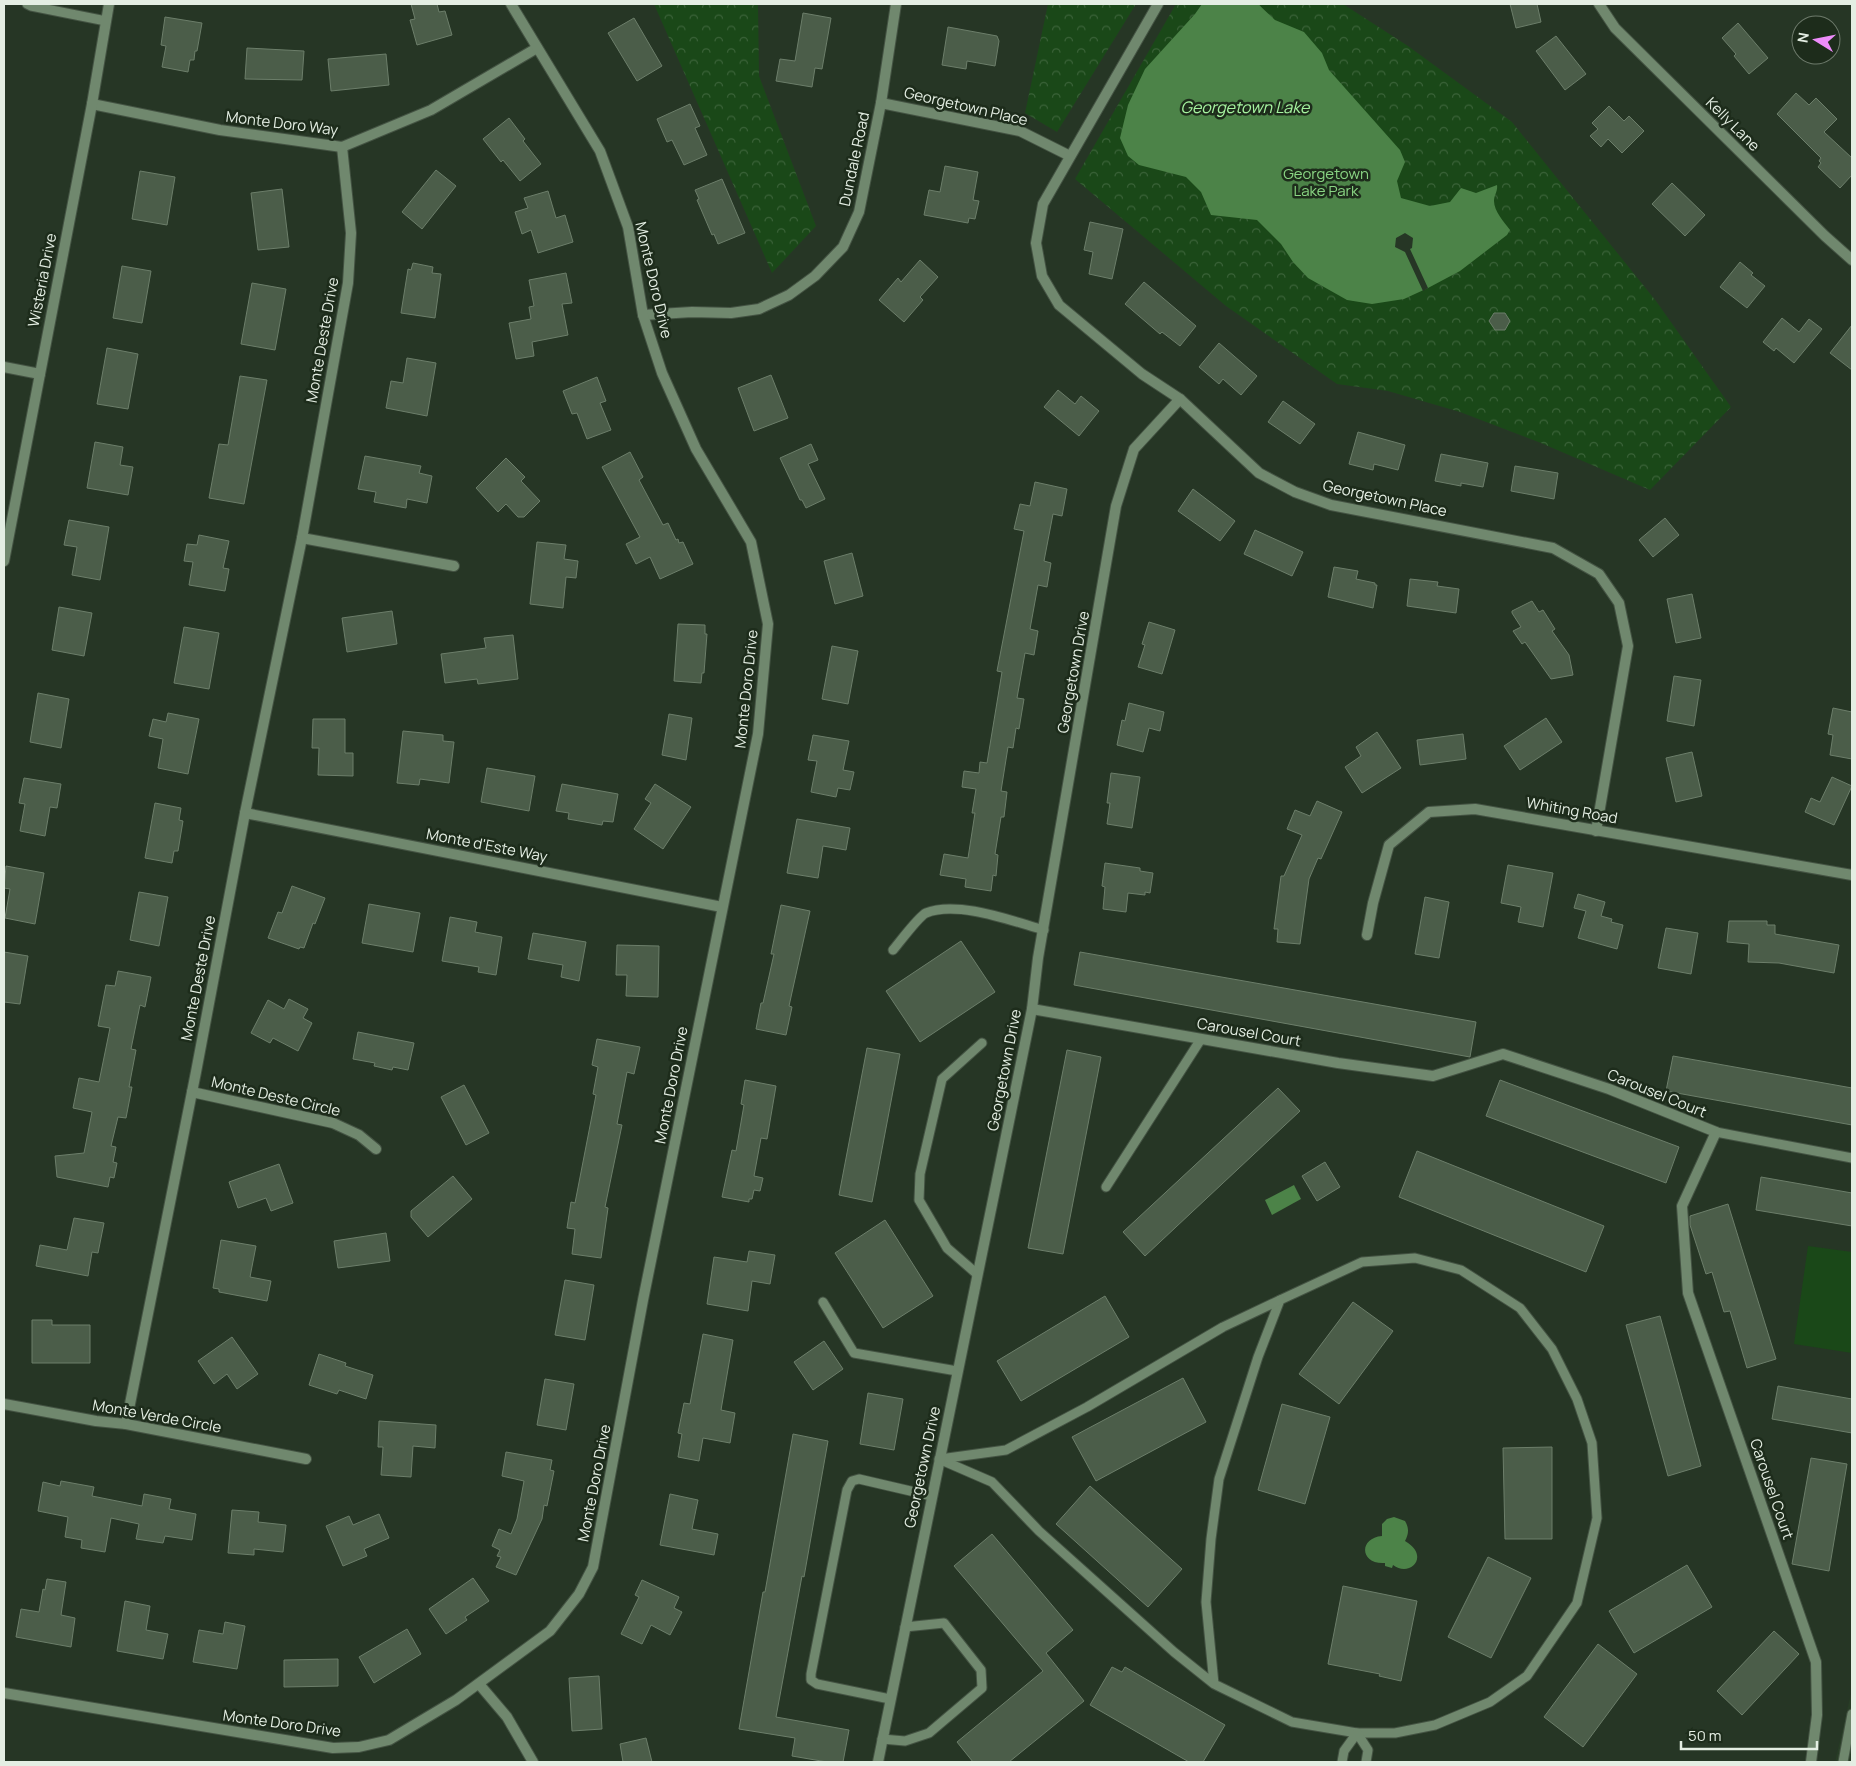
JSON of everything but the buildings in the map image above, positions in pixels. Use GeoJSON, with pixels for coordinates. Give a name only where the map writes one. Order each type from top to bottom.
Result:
{"type":"FeatureCollection","features":[{"type":"Feature","properties":{"kind":"street","name":"Wisteria Drive"},"geometry":{"type":"LineString","coordinates":[[4,561],[92,104],[108,4]]}},
{"type":"Feature","properties":{"kind":"street","name":"Monte Doro Drive"},"geometry":{"type":"LineString","coordinates":[[4,1693],[333,1748],[359,1747],[389,1740],[479,1684],[550,1631],[579,1594],[593,1567],[643,1300],[758,734],[768,624],[751,542],[696,449],[662,373],[643,315],[628,227],[600,151],[511,4]]}},
{"type":"Feature","properties":{"kind":"street","name":"Dundale Road"},"geometry":{"type":"LineString","coordinates":[[643,315],[692,312],[731,313],[759,309],[789,295],[815,276],[843,247],[859,212],[881,103],[896,4]]}},
{"type":"Feature","properties":{"kind":"street","name":"Georgetown Place"},"geometry":{"type":"LineString","coordinates":[[1158,4],[1043,204],[1036,243],[1042,276],[1059,305],[1142,374],[1180,399],[1259,473],[1295,492],[1331,505],[1553,548],[1599,574],[1619,604],[1628,646],[1596,830]]}},
{"type":"Feature","properties":{"kind":"street","name":"Kelly Lane"},"geometry":{"type":"LineString","coordinates":[[1599,4],[1615,28],[1825,236],[1852,260]]}},
{"type":"Feature","properties":{"kind":"street","name":"Monte Doro Way"},"geometry":{"type":"LineString","coordinates":[[92,104],[220,130],[342,147],[431,110],[537,48]]}},
{"type":"Feature","properties":{"kind":"street","name":"Georgetown Place"},"geometry":{"type":"LineString","coordinates":[[881,103],[1020,131],[1070,156]]}},
{"type":"Feature","properties":{"kind":"street","name":"Monte Deste Drive"},"geometry":{"type":"LineString","coordinates":[[126,1424],[245,813],[302,538],[348,283],[351,234],[342,147]]}},
{"type":"Feature","properties":{"kind":"street"},"geometry":{"type":"LineString","coordinates":[[4,367],[40,374]]}},
{"type":"Feature","properties":{"kind":"street","name":"Georgetown Drive"},"geometry":{"type":"LineString","coordinates":[[878,1762],[1032,1009],[1038,958],[1116,506],[1134,449],[1180,399]]}},
{"type":"Feature","properties":{"kind":"street"},"geometry":{"type":"LineString","coordinates":[[302,538],[454,566]]}},
{"type":"Feature","properties":{"kind":"street","name":"Whiting Road"},"geometry":{"type":"LineString","coordinates":[[1367,935],[1372,903],[1389,845],[1429,812],[1475,809],[1852,874]]}},
{"type":"Feature","properties":{"kind":"street","name":"Monte d'Este Way"},"geometry":{"type":"LineString","coordinates":[[245,813],[722,907]]}},
{"type":"Feature","properties":{"kind":"street","name":"Carousel Court"},"geometry":{"type":"LineString","coordinates":[[1032,1009],[1338,1063],[1433,1076],[1504,1054],[1609,1089],[1716,1132],[1682,1206],[1688,1292],[1816,1662],[1817,1715],[1811,1762]]}},
{"type":"Feature","properties":{"kind":"street","name":"Monte Deste Circle"},"geometry":{"type":"LineString","coordinates":[[192,1092],[333,1123],[359,1135],[376,1149]]}},
{"type":"Feature","properties":{"kind":"street","name":"Monte Verde Circle"},"geometry":{"type":"LineString","coordinates":[[4,1404],[96,1421],[126,1424],[306,1459]]}},
{"type":"Feature","properties":{"kind":"street"},"geometry":{"type":"LineString","coordinates":[[479,1684],[507,1717],[534,1762]]}},
{"type":"Feature","properties":{"kind":"lane"},"geometry":{"type":"LineString","coordinates":[[27,4],[106,21]]}},
{"type":"Feature","properties":{"kind":"lane"},"geometry":{"type":"LineString","coordinates":[[892,950],[925,913],[952,908],[997,916],[1044,930]]}},
{"type":"Feature","properties":{"kind":"lane"},"geometry":{"type":"LineString","coordinates":[[1106,1188],[1201,1039]]}},
{"type":"Feature","properties":{"kind":"lane"},"geometry":{"type":"LineString","coordinates":[[977,1274],[947,1248],[919,1200],[920,1174],[942,1079],[982,1043]]}},
{"type":"Feature","properties":{"kind":"lane"},"geometry":{"type":"LineString","coordinates":[[1716,1132],[1852,1158]]}},
{"type":"Feature","properties":{"kind":"lane"},"geometry":{"type":"LineString","coordinates":[[1415,1258],[1461,1270],[1520,1308],[1552,1348],[1577,1400],[1592,1443],[1598,1518],[1577,1603],[1527,1676],[1490,1702],[1435,1725],[1395,1734],[1357,1733],[1292,1722],[1214,1684],[1174,1652],[1038,1531],[992,1482],[939,1459],[1006,1450],[1087,1407],[1224,1327],[1280,1300],[1362,1262],[1415,1258]]}},
{"type":"Feature","properties":{"kind":"lane"},"geometry":{"type":"LineString","coordinates":[[1214,1684],[1206,1602],[1211,1539],[1219,1479],[1258,1357],[1280,1300]]}},
{"type":"Feature","properties":{"kind":"lane"},"geometry":{"type":"LineString","coordinates":[[823,1302],[854,1353],[957,1371]]}},
{"type":"Feature","properties":{"kind":"lane"},"geometry":{"type":"LineString","coordinates":[[890,1699],[818,1684],[811,1680],[846,1490],[852,1481],[858,1479],[932,1496]]}},
{"type":"Feature","properties":{"kind":"lane"},"geometry":{"type":"LineString","coordinates":[[882,1739],[904,1741],[929,1733],[982,1688],[981,1670],[944,1623],[905,1627]]}},
{"type":"Feature","properties":{"kind":"lane"},"geometry":{"type":"LineString","coordinates":[[1843,1762],[1852,1714]]}},
{"type":"Feature","properties":{"kind":"lane"},"geometry":{"type":"LineString","coordinates":[[1342,1762],[1344,1751],[1357,1733]]}},
{"type":"Feature","properties":{"kind":"lane"},"geometry":{"type":"LineString","coordinates":[[1357,1733],[1368,1750],[1366,1762]]}},
{"type":"Feature","properties":{"kind":"shaded area"},"geometry":{"type":"Polygon","coordinates":[[[1852,1689],[1852,1762],[1835,1762],[1852,1689]]]}},
{"type":"Feature","properties":{"kind":"green space"},"geometry":{"type":"Polygon","coordinates":[[[654,4],[758,4],[759,76],[816,226],[772,273],[654,4]]]}},
{"type":"Feature","properties":{"kind":"green space"},"geometry":{"type":"Polygon","coordinates":[[[1048,4],[1136,4],[1057,132],[1025,113],[1048,4]]]}},
{"type":"Feature","properties":{"kind":"green space","name":"Georgetown Lake Park"},"geometry":{"type":"Polygon","coordinates":[[[1176,4],[1343,4],[1408,46],[1512,122],[1656,301],[1731,407],[1650,490],[1541,443],[1460,412],[1388,391],[1337,384],[1226,306],[1075,179],[1176,4]]]}},
{"type":"Feature","properties":{"kind":"green space"},"geometry":{"type":"Polygon","coordinates":[[[1808,1246],[1852,1252],[1852,1353],[1794,1344],[1808,1246]]]}},
{"type":"Feature","properties":{"kind":"water","name":"Georgetown Lake"},"geometry":{"type":"Polygon","coordinates":[[[1202,4],[1258,4],[1275,20],[1304,32],[1322,53],[1329,70],[1400,150],[1405,162],[1397,181],[1401,198],[1430,206],[1450,202],[1461,188],[1476,193],[1497,185],[1494,205],[1510,230],[1507,235],[1460,271],[1404,299],[1372,304],[1347,300],[1308,278],[1293,262],[1281,244],[1257,220],[1211,215],[1201,192],[1186,177],[1139,165],[1128,156],[1120,138],[1128,105],[1145,69],[1202,4]]]}},
{"type":"Feature","properties":{"kind":"water"},"geometry":{"type":"Polygon","coordinates":[[[1294,1185],[1301,1199],[1272,1215],[1265,1200],[1294,1185]]]}},
{"type":"Feature","properties":{"kind":"water"},"geometry":{"type":"Polygon","coordinates":[[[1394,1517],[1405,1521],[1408,1531],[1405,1541],[1413,1547],[1416,1553],[1417,1559],[1415,1564],[1406,1569],[1393,1565],[1392,1568],[1385,1566],[1385,1563],[1371,1560],[1365,1551],[1369,1541],[1382,1536],[1382,1524],[1387,1519],[1394,1517]]]}},
{"type":"Feature","properties":{"kind":"pier"},"geometry":{"type":"Polygon","coordinates":[[[1405,233],[1413,238],[1412,248],[1410,249],[1428,288],[1423,291],[1405,252],[1395,247],[1396,238],[1405,233]]]}}]}
